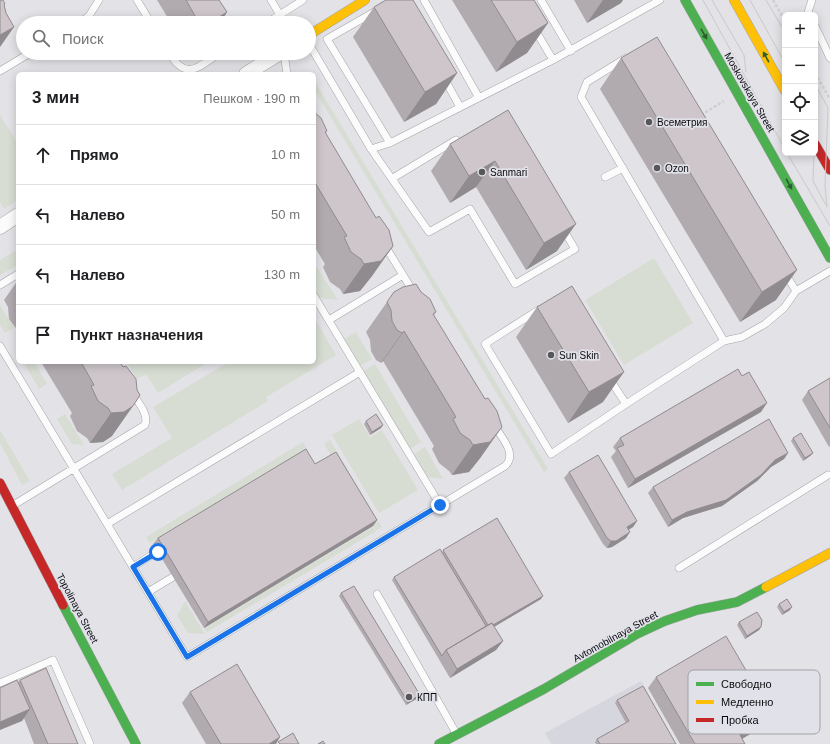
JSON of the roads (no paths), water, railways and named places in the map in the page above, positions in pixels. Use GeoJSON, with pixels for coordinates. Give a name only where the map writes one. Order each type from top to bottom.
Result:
{"type":"FeatureCollection","features":[{"type":"Feature","properties":{"kind":"street"},"geometry":{"type":"LineString","coordinates":[[316,31],[365,0]]}},
{"type":"Feature","properties":{"kind":"street","name":"Moskovskaya Street"},"geometry":{"type":"LineString","coordinates":[[685,0],[830,258]]}},
{"type":"Feature","properties":{"kind":"street"},"geometry":{"type":"LineString","coordinates":[[734,0],[782,85]]}},
{"type":"Feature","properties":{"kind":"street"},"geometry":{"type":"LineString","coordinates":[[249,72],[269,60]]}},
{"type":"Feature","properties":{"kind":"street"},"geometry":{"type":"LineString","coordinates":[[818,149],[829,166]]}},
{"type":"Feature","properties":{"kind":"street"},"geometry":{"type":"LineString","coordinates":[[0,226],[16,216]]}},
{"type":"Feature","properties":{"kind":"street","name":"Topolinaya Street"},"geometry":{"type":"LineString","coordinates":[[0,483],[136,744]]}},
{"type":"Feature","properties":{"kind":"street","name":"Avtomobilnaya Street"},"geometry":{"type":"LineString","coordinates":[[439,744],[544,689],[637,634],[665,621],[697,610],[737,602],[830,553]]}},
{"type":"Feature","properties":{"kind":"lane"},"geometry":{"type":"LineString","coordinates":[[89,16],[99,0]]}},
{"type":"Feature","properties":{"kind":"lane"},"geometry":{"type":"LineString","coordinates":[[137,0],[147,16]]}},
{"type":"Feature","properties":{"kind":"lane"},"geometry":{"type":"LineString","coordinates":[[271,0],[280,15],[303,0]]}},
{"type":"Feature","properties":{"kind":"lane"},"geometry":{"type":"LineString","coordinates":[[424,0],[478,98]]}},
{"type":"Feature","properties":{"kind":"lane"},"geometry":{"type":"LineString","coordinates":[[541,0],[571,51]]}},
{"type":"Feature","properties":{"kind":"lane"},"geometry":{"type":"LineString","coordinates":[[371,149],[390,143],[571,51],[649,3],[660,0]]}},
{"type":"Feature","properties":{"kind":"lane"},"geometry":{"type":"LineString","coordinates":[[808,12],[812,0]]}},
{"type":"Feature","properties":{"kind":"lane"},"geometry":{"type":"LineString","coordinates":[[381,8],[326,39],[390,143]]}},
{"type":"Feature","properties":{"kind":"lane"},"geometry":{"type":"LineString","coordinates":[[530,20],[553,60]]}},
{"type":"Feature","properties":{"kind":"lane"},"geometry":{"type":"LineString","coordinates":[[818,32],[830,58]]}},
{"type":"Feature","properties":{"kind":"lane"},"geometry":{"type":"LineString","coordinates":[[631,55],[586,82],[581,97],[724,341]]}},
{"type":"Feature","properties":{"kind":"lane"},"geometry":{"type":"LineString","coordinates":[[316,56],[371,149],[393,178],[429,232],[470,209],[515,284],[575,250],[560,223]]}},
{"type":"Feature","properties":{"kind":"lane"},"geometry":{"type":"LineString","coordinates":[[0,71],[18,60]]}},
{"type":"Feature","properties":{"kind":"lane"},"geometry":{"type":"LineString","coordinates":[[174,60],[180,68],[186,70],[201,66],[210,60]]}},
{"type":"Feature","properties":{"kind":"lane"},"geometry":{"type":"LineString","coordinates":[[285,60],[287,72]]}},
{"type":"Feature","properties":{"kind":"lane"},"geometry":{"type":"LineString","coordinates":[[441,74],[460,107]]}},
{"type":"Feature","properties":{"kind":"lane"},"geometry":{"type":"LineString","coordinates":[[393,178],[462,137]]}},
{"type":"Feature","properties":{"kind":"lane"},"geometry":{"type":"LineString","coordinates":[[605,178],[623,168]]}},
{"type":"Feature","properties":{"kind":"lane"},"geometry":{"type":"LineString","coordinates":[[379,235],[420,303]]}},
{"type":"Feature","properties":{"kind":"lane"},"geometry":{"type":"LineString","coordinates":[[780,264],[796,291]]}},
{"type":"Feature","properties":{"kind":"lane"},"geometry":{"type":"LineString","coordinates":[[547,305],[485,344],[551,454],[724,341],[742,337],[765,324],[784,308],[796,291],[830,271]]}},
{"type":"Feature","properties":{"kind":"lane"},"geometry":{"type":"LineString","coordinates":[[0,285],[16,275]]}},
{"type":"Feature","properties":{"kind":"lane"},"geometry":{"type":"LineString","coordinates":[[329,320],[403,276]]}},
{"type":"Feature","properties":{"kind":"lane"},"geometry":{"type":"LineString","coordinates":[[316,299],[440,505]]}},
{"type":"Feature","properties":{"kind":"lane"},"geometry":{"type":"LineString","coordinates":[[0,346],[187,657],[509,462],[511,457],[509,452],[489,418]]}},
{"type":"Feature","properties":{"kind":"lane"},"geometry":{"type":"LineString","coordinates":[[605,371],[626,404]]}},
{"type":"Feature","properties":{"kind":"lane"},"geometry":{"type":"LineString","coordinates":[[107,524],[360,372]]}},
{"type":"Feature","properties":{"kind":"lane"},"geometry":{"type":"LineString","coordinates":[[12,506],[145,425],[147,420],[146,415],[130,389]]}},
{"type":"Feature","properties":{"kind":"lane"},"geometry":{"type":"LineString","coordinates":[[678,568],[828,475]]}},
{"type":"Feature","properties":{"kind":"lane"},"geometry":{"type":"LineString","coordinates":[[133,567],[158,552]]}},
{"type":"Feature","properties":{"kind":"lane"},"geometry":{"type":"LineString","coordinates":[[148,592],[173,577]]}},
{"type":"Feature","properties":{"kind":"lane"},"geometry":{"type":"LineString","coordinates":[[377,594],[457,734]]}},
{"type":"Feature","properties":{"kind":"lane"},"geometry":{"type":"LineString","coordinates":[[0,683],[53,660],[90,744]]}},
{"type":"Feature","properties":{"kind":"tram line"},"geometry":{"type":"LineString","coordinates":[[703,0],[782,144]]}},
{"type":"Feature","properties":{"kind":"tram line"},"geometry":{"type":"LineString","coordinates":[[712,0],[744,55],[746,72]]}},
{"type":"Feature","properties":{"kind":"tram line"},"geometry":{"type":"LineString","coordinates":[[750,0],[782,58]]}},
{"type":"Feature","properties":{"kind":"tram line"},"geometry":{"type":"LineString","coordinates":[[766,0],[782,27]]}},
{"type":"Feature","properties":{"kind":"tram line"},"geometry":{"type":"LineString","coordinates":[[818,90],[828,108],[825,186],[827,207]]}},
{"type":"Feature","properties":{"kind":"tram line"},"geometry":{"type":"LineString","coordinates":[[789,156],[830,226]]}},
{"type":"Feature","properties":{"kind":"tram line"},"geometry":{"type":"LineString","coordinates":[[814,156],[813,181],[826,205]]}},
{"type":"Feature","properties":{"kind":"place","name":"Всеметрия"},"geometry":{"type":"Point","coordinates":[649,122]}},
{"type":"Feature","properties":{"kind":"place","name":"Ozon"},"geometry":{"type":"Point","coordinates":[657,168]}},
{"type":"Feature","properties":{"kind":"place","name":"Sanmari"},"geometry":{"type":"Point","coordinates":[482,172]}},
{"type":"Feature","properties":{"kind":"place","name":"Sun Skin"},"geometry":{"type":"Point","coordinates":[551,355]}},
{"type":"Feature","properties":{"kind":"place","name":"КПП"},"geometry":{"type":"Point","coordinates":[409,697]}}]}
